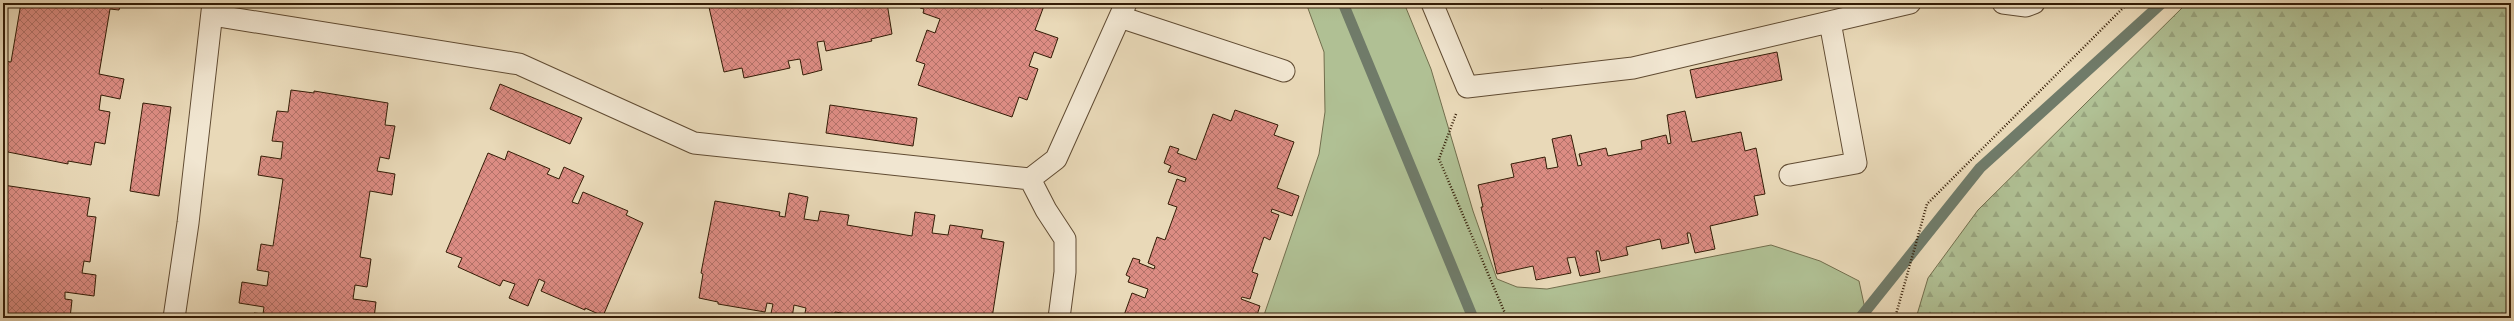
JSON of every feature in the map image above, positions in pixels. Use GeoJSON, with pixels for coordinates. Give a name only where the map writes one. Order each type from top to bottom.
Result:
{"type":"FeatureCollection","features":[{"type":"Feature","properties":{"kind":"lane"},"geometry":{"type":"LineString","coordinates":[[1432,3],[1467,87],[1633,68],[1910,3]]}},
{"type":"Feature","properties":{"kind":"lane"},"geometry":{"type":"LineString","coordinates":[[2003,3],[2026,6],[2034,3]]}},
{"type":"Feature","properties":{"kind":"lane"},"geometry":{"type":"LineString","coordinates":[[174,318],[188,223],[213,9],[520,64],[694,143],[1030,180],[1056,159],[1123,10],[1284,71]]}},
{"type":"Feature","properties":{"kind":"lane"},"geometry":{"type":"LineString","coordinates":[[1790,175],[1856,163],[1830,22]]}},
{"type":"Feature","properties":{"kind":"lane"},"geometry":{"type":"LineString","coordinates":[[1030,180],[1064,239],[1065,272],[1059,318]]}},
{"type":"Feature","properties":{"kind":"path"},"geometry":{"type":"LineString","coordinates":[[1895,318],[1926,204],[2128,3]]}},
{"type":"Feature","properties":{"kind":"path"},"geometry":{"type":"LineString","coordinates":[[1467,87],[1439,159],[1507,318]]}},
{"type":"Feature","properties":{"kind":"green space"},"geometry":{"type":"Polygon","coordinates":[[[1306,3],[1404,3],[1431,69],[1473,211],[1497,279],[1517,287],[1547,289],[1771,245],[1820,261],[1859,281],[1867,318],[1263,318],[1319,154],[1325,112],[1324,52],[1306,3]]]}},
{"type":"Feature","properties":{"kind":"green space"},"geometry":{"type":"Polygon","coordinates":[[[2187,3],[2511,3],[2511,318],[1916,318],[1928,278],[1978,210],[2187,3]]]}},
{"type":"Feature","properties":{"kind":"building"},"geometry":{"type":"Polygon","coordinates":[[[21,3],[121,3],[119,10],[110,9],[99,74],[124,79],[120,99],[101,95],[99,110],[110,112],[105,144],[95,142],[91,165],[68,161],[68,164],[3,151],[3,61],[11,62],[21,3]]]}},
{"type":"Feature","properties":{"kind":"building"},"geometry":{"type":"Polygon","coordinates":[[[708,3],[887,3],[892,34],[871,39],[872,41],[826,51],[824,41],[817,42],[822,70],[803,75],[800,59],[788,61],[790,68],[744,78],[742,68],[724,72],[708,3]]]}},
{"type":"Feature","properties":{"kind":"building"},"geometry":{"type":"Polygon","coordinates":[[[922,3],[1045,3],[1035,30],[1058,38],[1051,58],[1034,52],[1029,66],[1038,69],[1027,100],[1019,97],[1012,117],[918,85],[925,64],[916,61],[927,30],[935,33],[940,19],[923,13],[924,9],[920,8],[922,3]]]}},
{"type":"Feature","properties":{"kind":"building"},"geometry":{"type":"Polygon","coordinates":[[[1540,3],[1561,3],[1541,8],[1540,3]]]}},
{"type":"Feature","properties":{"kind":"building"},"geometry":{"type":"Polygon","coordinates":[[[1777,52],[1782,80],[1696,98],[1690,70],[1777,52]]]}},
{"type":"Feature","properties":{"kind":"building"},"geometry":{"type":"Polygon","coordinates":[[[500,84],[582,118],[570,144],[490,109],[500,84]]]}},
{"type":"Feature","properties":{"kind":"building"},"geometry":{"type":"Polygon","coordinates":[[[291,90],[314,93],[314,91],[388,103],[385,125],[395,126],[389,159],[380,157],[377,171],[395,174],[392,195],[370,191],[360,257],[371,259],[367,287],[355,285],[353,299],[376,302],[374,318],[253,318],[254,313],[263,314],[264,307],[239,303],[242,282],[267,286],[269,272],[257,270],[261,244],[273,246],[283,179],[258,175],[261,156],[281,159],[283,142],[272,141],[277,111],[288,112],[291,90]]]}},
{"type":"Feature","properties":{"kind":"building"},"geometry":{"type":"Polygon","coordinates":[[[143,103],[171,107],[159,196],[130,191],[143,103]]]}},
{"type":"Feature","properties":{"kind":"building"},"geometry":{"type":"Polygon","coordinates":[[[830,105],[917,118],[913,146],[826,133],[830,105]]]}},
{"type":"Feature","properties":{"kind":"building"},"geometry":{"type":"Polygon","coordinates":[[[1235,110],[1278,125],[1274,135],[1294,142],[1277,188],[1299,196],[1292,216],[1272,209],[1271,212],[1279,215],[1270,240],[1264,237],[1252,272],[1258,274],[1250,299],[1242,297],[1241,299],[1260,306],[1256,318],[1123,318],[1132,293],[1145,298],[1148,289],[1128,282],[1130,277],[1126,275],[1133,258],[1140,260],[1139,263],[1154,269],[1155,266],[1148,263],[1157,237],[1165,240],[1177,207],[1168,204],[1177,179],[1185,182],[1186,178],[1168,172],[1171,166],[1164,163],[1170,146],[1179,149],[1177,153],[1196,160],[1213,114],[1231,121],[1235,110]]]}},
{"type":"Feature","properties":{"kind":"building"},"geometry":{"type":"Polygon","coordinates":[[[1685,111],[1692,142],[1741,132],[1745,151],[1756,148],[1765,194],[1754,196],[1758,215],[1710,226],[1715,249],[1695,253],[1690,233],[1687,233],[1689,243],[1662,249],[1660,239],[1626,247],[1628,255],[1601,261],[1599,251],[1596,251],[1600,272],[1580,276],[1575,257],[1567,258],[1571,273],[1536,280],[1533,266],[1497,274],[1481,207],[1483,207],[1478,185],[1514,177],[1511,164],[1545,157],[1547,169],[1558,167],[1552,139],[1571,135],[1578,166],[1582,165],[1579,154],[1606,148],[1608,156],[1642,149],[1641,141],[1666,135],[1668,144],[1671,143],[1667,115],[1685,111]]]}},
{"type":"Feature","properties":{"kind":"building"},"geometry":{"type":"Polygon","coordinates":[[[508,151],[550,169],[547,174],[559,179],[564,167],[584,176],[572,202],[578,204],[583,192],[628,211],[626,215],[643,223],[603,316],[541,291],[545,282],[539,279],[528,306],[509,298],[515,284],[503,280],[500,286],[458,267],[462,258],[446,252],[488,153],[505,160],[508,151]]]}},
{"type":"Feature","properties":{"kind":"building"},"geometry":{"type":"Polygon","coordinates":[[[3,185],[90,198],[87,216],[96,217],[90,262],[84,261],[82,273],[96,275],[94,296],[65,292],[65,299],[72,300],[70,318],[3,318],[3,185]]]}},
{"type":"Feature","properties":{"kind":"building"},"geometry":{"type":"Polygon","coordinates":[[[789,193],[808,197],[804,219],[818,221],[820,211],[849,215],[847,225],[912,236],[915,212],[935,215],[932,233],[948,235],[950,225],[983,230],[981,238],[1004,242],[992,318],[874,318],[835,312],[834,318],[804,318],[806,308],[794,305],[792,318],[770,318],[773,304],[767,303],[765,312],[718,304],[718,302],[699,298],[703,274],[701,273],[715,201],[780,212],[779,216],[785,217],[789,193]]]}},
{"type":"Feature","properties":{"kind":"waterway"},"geometry":{"type":"LineString","coordinates":[[1343,3],[1473,318]]}},
{"type":"Feature","properties":{"kind":"waterway"},"geometry":{"type":"LineString","coordinates":[[1860,318],[1980,168],[2162,3]]}}]}
